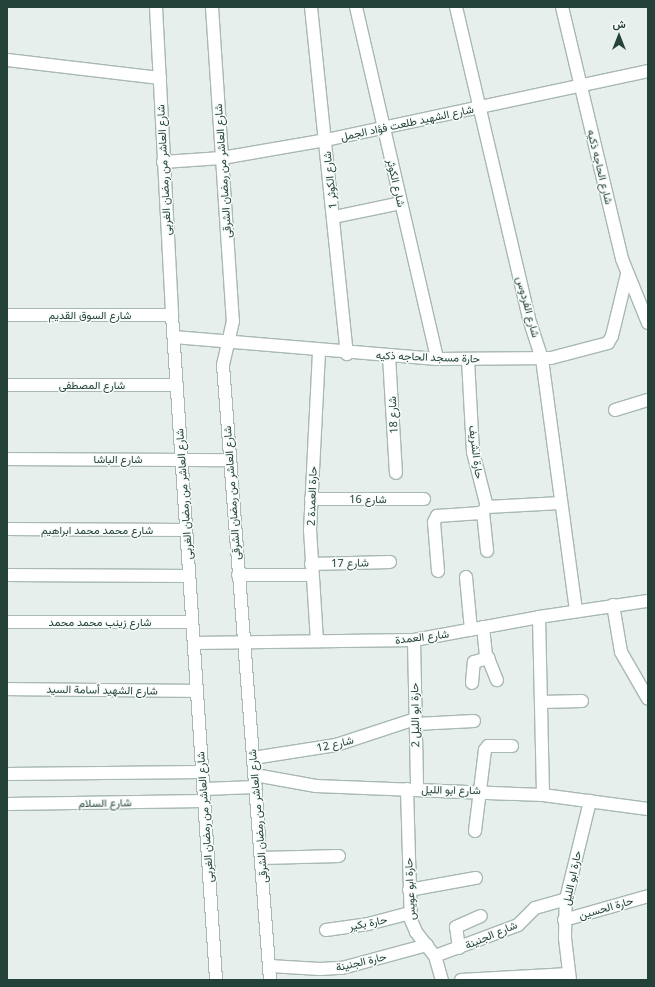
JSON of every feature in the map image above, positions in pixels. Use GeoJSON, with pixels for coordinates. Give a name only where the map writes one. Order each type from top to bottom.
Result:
{"type":"FeatureCollection","features":[{"type":"Feature","properties":{"kind":"street","name":"شارع العاشر من رمضان الغربى"},"geometry":{"type":"LineString","coordinates":[[156,7],[172,315],[216,980]]}},
{"type":"Feature","properties":{"kind":"street","name":"شارع العاشر من رمضان الشرقى"},"geometry":{"type":"LineString","coordinates":[[212,7],[234,322],[223,365],[242,642],[262,858],[270,980]]}},
{"type":"Feature","properties":{"kind":"street","name":"شارع الكوثر 1"},"geometry":{"type":"LineString","coordinates":[[311,7],[334,217],[347,354]]}},
{"type":"Feature","properties":{"kind":"street","name":"شارع الكوثر"},"geometry":{"type":"LineString","coordinates":[[356,7],[437,359]]}},
{"type":"Feature","properties":{"kind":"street","name":"شارع الفردوس"},"geometry":{"type":"LineString","coordinates":[[456,7],[530,319],[542,359],[576,611]]}},
{"type":"Feature","properties":{"kind":"street","name":"شارع الحاجه ذكيه"},"geometry":{"type":"LineString","coordinates":[[562,7],[627,274],[648,323]]}},
{"type":"Feature","properties":{"kind":"street"},"geometry":{"type":"LineString","coordinates":[[7,60],[160,78]]}},
{"type":"Feature","properties":{"kind":"street","name":"شارع الشهيد طلعت فؤاد الجمل"},"geometry":{"type":"LineString","coordinates":[[163,162],[222,158],[326,140],[648,71]]}},
{"type":"Feature","properties":{"kind":"street"},"geometry":{"type":"LineString","coordinates":[[334,217],[400,203]]}},
{"type":"Feature","properties":{"kind":"street","name":"حارة مسجد الحاجه ذكيه"},"geometry":{"type":"LineString","coordinates":[[174,337],[347,354],[437,359],[542,359],[608,343],[612,336],[627,274]]}},
{"type":"Feature","properties":{"kind":"street","name":"شارع السوق القديم"},"geometry":{"type":"LineString","coordinates":[[7,315],[172,315]]}},
{"type":"Feature","properties":{"kind":"street","name":"حارة العمدة 2"},"geometry":{"type":"LineString","coordinates":[[317,642],[312,569],[311,499],[319,351]]}},
{"type":"Feature","properties":{"kind":"street","name":"شارع 18"},"geometry":{"type":"LineString","coordinates":[[389,356],[396,473]]}},
{"type":"Feature","properties":{"kind":"street","name":"حارة الشريف"},"geometry":{"type":"LineString","coordinates":[[468,359],[473,452],[485,509],[487,551]]}},
{"type":"Feature","properties":{"kind":"street","name":"شارع المصطفى"},"geometry":{"type":"LineString","coordinates":[[7,385],[177,385]]}},
{"type":"Feature","properties":{"kind":"street"},"geometry":{"type":"LineString","coordinates":[[615,410],[648,400]]}},
{"type":"Feature","properties":{"kind":"street","name":"شارع الباشا"},"geometry":{"type":"LineString","coordinates":[[7,459],[230,460]]}},
{"type":"Feature","properties":{"kind":"street","name":"شارع 16"},"geometry":{"type":"LineString","coordinates":[[311,499],[424,499]]}},
{"type":"Feature","properties":{"kind":"street"},"geometry":{"type":"LineString","coordinates":[[438,571],[434,522],[437,516],[485,509],[562,503]]}},
{"type":"Feature","properties":{"kind":"street","name":"شارع محمد محمد ابراهيم"},"geometry":{"type":"LineString","coordinates":[[7,529],[186,530]]}},
{"type":"Feature","properties":{"kind":"street","name":"شارع 17"},"geometry":{"type":"LineString","coordinates":[[238,575],[390,562]]}},
{"type":"Feature","properties":{"kind":"street"},"geometry":{"type":"LineString","coordinates":[[7,575],[189,576]]}},
{"type":"Feature","properties":{"kind":"street"},"geometry":{"type":"LineString","coordinates":[[466,577],[471,630]]}},
{"type":"Feature","properties":{"kind":"street","name":"شارع العمدة"},"geometry":{"type":"LineString","coordinates":[[194,643],[414,640],[539,617],[648,601]]}},
{"type":"Feature","properties":{"kind":"street"},"geometry":{"type":"LineString","coordinates":[[613,605],[621,652],[648,699]]}},
{"type":"Feature","properties":{"kind":"street"},"geometry":{"type":"LineString","coordinates":[[539,617],[543,795]]}},
{"type":"Feature","properties":{"kind":"street","name":"شارع زينب محمد محمد"},"geometry":{"type":"LineString","coordinates":[[7,622],[192,622]]}},
{"type":"Feature","properties":{"kind":"street"},"geometry":{"type":"LineString","coordinates":[[483,628],[486,658]]}},
{"type":"Feature","properties":{"kind":"street","name":"حارة ابو الليل 2"},"geometry":{"type":"LineString","coordinates":[[412,789],[415,721],[414,640]]}},
{"type":"Feature","properties":{"kind":"street"},"geometry":{"type":"LineString","coordinates":[[472,683],[474,662],[486,658],[491,659],[496,680]]}},
{"type":"Feature","properties":{"kind":"street","name":"شارع الشهيد أسامة السيد"},"geometry":{"type":"LineString","coordinates":[[7,689],[197,691]]}},
{"type":"Feature","properties":{"kind":"street"},"geometry":{"type":"LineString","coordinates":[[541,702],[582,701]]}},
{"type":"Feature","properties":{"kind":"street","name":"شارع 12"},"geometry":{"type":"LineString","coordinates":[[253,758],[336,745],[415,721],[474,721]]}},
{"type":"Feature","properties":{"kind":"street"},"geometry":{"type":"LineString","coordinates":[[475,831],[482,791],[486,748],[512,746]]}},
{"type":"Feature","properties":{"kind":"street"},"geometry":{"type":"LineString","coordinates":[[7,774],[202,772]]}},
{"type":"Feature","properties":{"kind":"street","name":"شارع ابو الليل"},"geometry":{"type":"LineString","coordinates":[[203,789],[255,781],[316,786],[482,791],[543,795],[648,809]]}},
{"type":"Feature","properties":{"kind":"street","name":"حارة ابو عويس"},"geometry":{"type":"LineString","coordinates":[[412,789],[409,890],[410,913],[416,932],[435,956],[442,980]]}},
{"type":"Feature","properties":{"kind":"street","name":"حارة ابو الليل"},"geometry":{"type":"LineString","coordinates":[[570,977],[564,920],[566,900],[590,801]]}},
{"type":"Feature","properties":{"kind":"street","name":"شارع السلام"},"geometry":{"type":"LineString","coordinates":[[7,804],[204,802]]}},
{"type":"Feature","properties":{"kind":"street"},"geometry":{"type":"LineString","coordinates":[[262,858],[339,856]]}},
{"type":"Feature","properties":{"kind":"street"},"geometry":{"type":"LineString","coordinates":[[409,890],[476,878]]}},
{"type":"Feature","properties":{"kind":"street","name":"حارة الحسين"},"geometry":{"type":"LineString","coordinates":[[564,920],[648,896]]}},
{"type":"Feature","properties":{"kind":"street","name":"شارع الجنينة"},"geometry":{"type":"LineString","coordinates":[[435,956],[518,925],[535,908],[566,900]]}},
{"type":"Feature","properties":{"kind":"street","name":"حارة بكير"},"geometry":{"type":"LineString","coordinates":[[326,930],[368,924],[410,913]]}},
{"type":"Feature","properties":{"kind":"street"},"geometry":{"type":"LineString","coordinates":[[459,948],[456,927],[481,916]]}},
{"type":"Feature","properties":{"kind":"street","name":"حارة الجنينة"},"geometry":{"type":"LineString","coordinates":[[269,966],[320,970],[342,968],[427,945]]}},
{"type":"Feature","properties":{"kind":"street"},"geometry":{"type":"LineString","coordinates":[[461,980],[570,977]]}}]}
